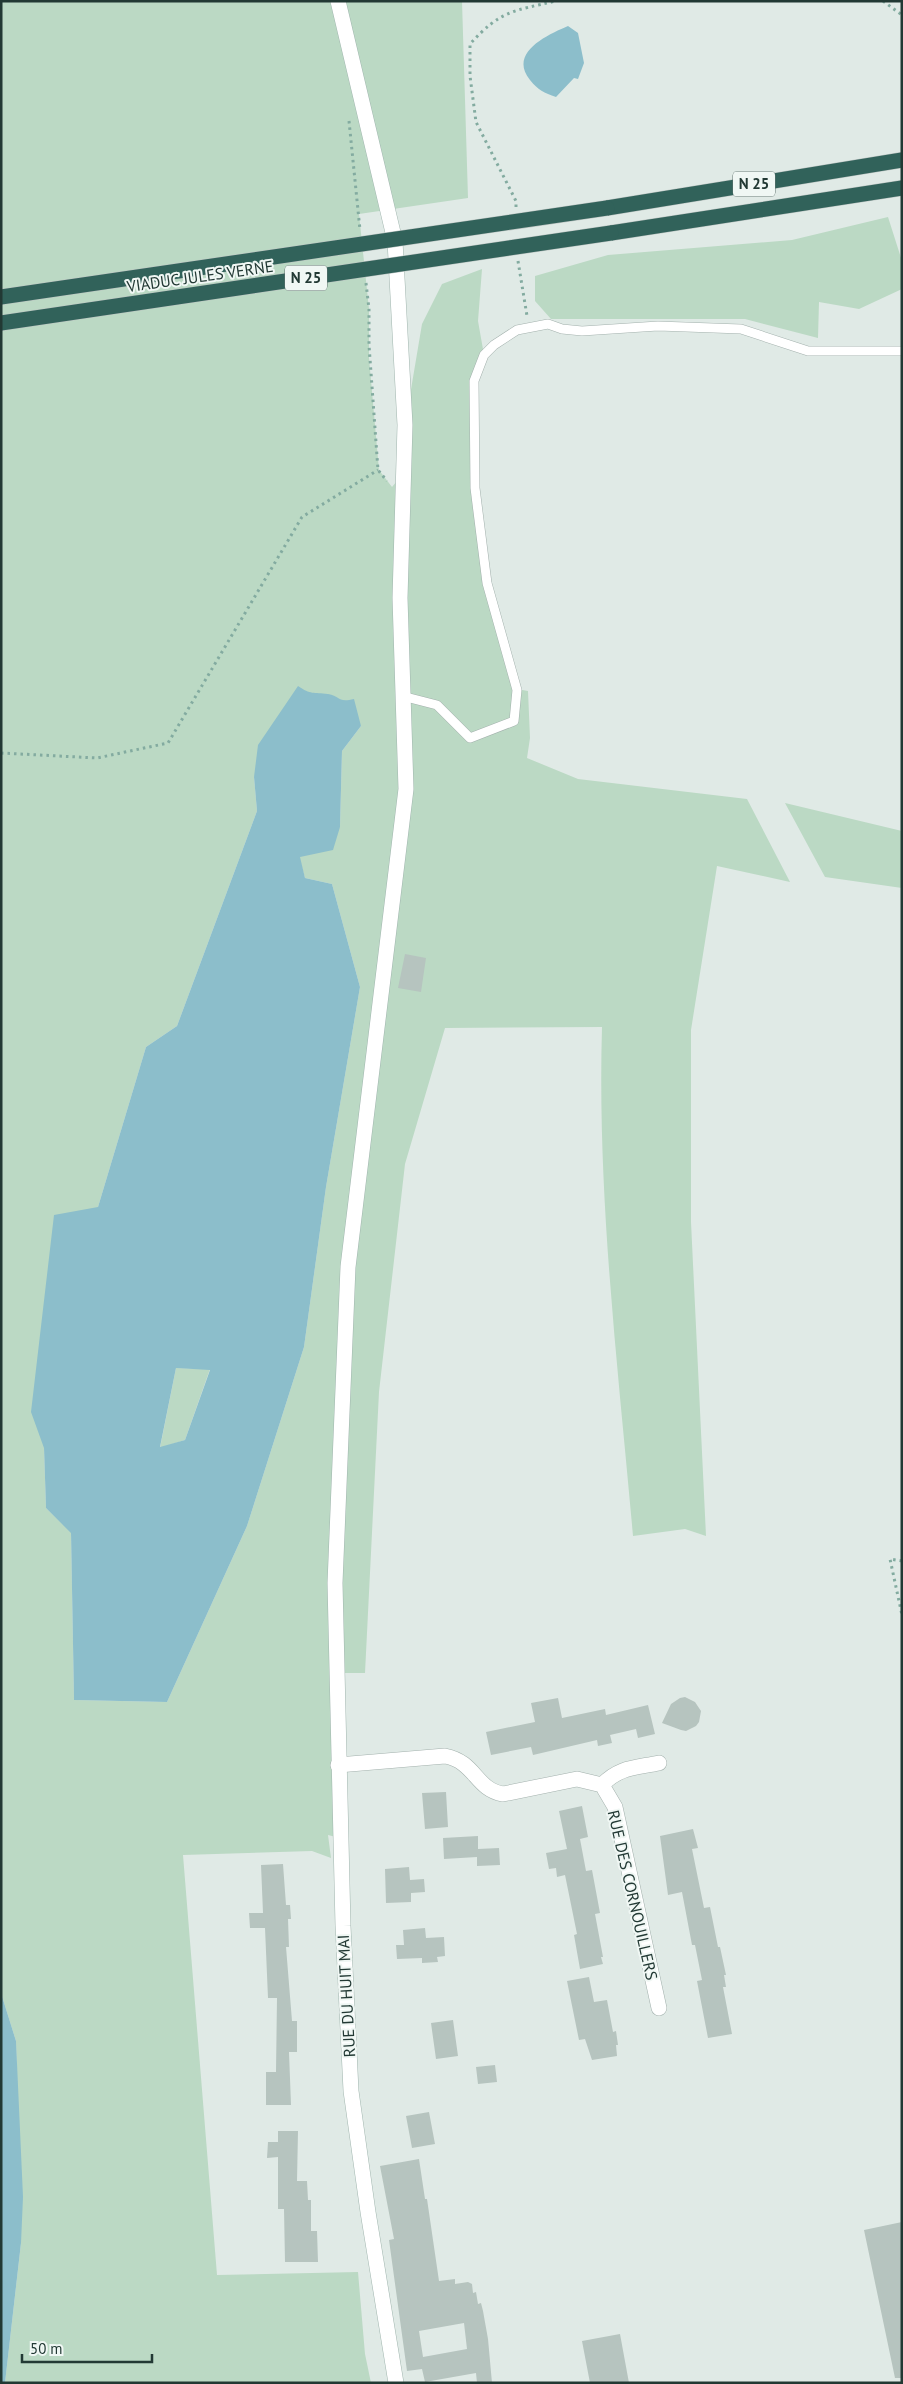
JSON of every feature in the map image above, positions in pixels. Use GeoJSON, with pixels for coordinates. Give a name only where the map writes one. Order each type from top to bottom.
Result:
{"type":"FeatureCollection","features":[{"type":"Feature","properties":{"kind":"highway","name":"VIADUC JULES VERNE"},"geometry":{"type":"LineString","coordinates":[[1,297],[607,208],[902,160]]}},
{"type":"Feature","properties":{"kind":"highway","name":"VIADUC JULES VERNE"},"geometry":{"type":"LineString","coordinates":[[1,323],[902,188]]}},
{"type":"Feature","properties":{"kind":"street","name":"RUE DU HUIT MAI"},"geometry":{"type":"LineString","coordinates":[[338,1],[395,241],[405,425],[400,598],[406,789],[348,1267],[335,1583],[343,1926],[352,2091],[368,2212],[396,2383]]}},
{"type":"Feature","properties":{"kind":"street"},"geometry":{"type":"LineString","coordinates":[[338,1765],[445,1756],[456,1758],[466,1764],[484,1787],[492,1792],[503,1794],[577,1779],[602,1785],[613,1774],[623,1770],[659,1763]]}},
{"type":"Feature","properties":{"kind":"street","name":"RUE DES CORNOUILLERS"},"geometry":{"type":"LineString","coordinates":[[602,1785],[616,1807],[659,2008]]}},
{"type":"Feature","properties":{"kind":"lane"},"geometry":{"type":"LineString","coordinates":[[402,696],[437,704],[470,738],[514,721],[517,690],[487,583],[476,488],[474,381],[484,354],[494,345],[517,330],[548,324],[562,330],[582,331],[658,326],[741,328],[808,351],[902,351]]}},
{"type":"Feature","properties":{"kind":"path"},"geometry":{"type":"LineString","coordinates":[[516,210],[516,200],[476,122],[470,76],[470,44],[488,25],[504,14],[556,1]]}},
{"type":"Feature","properties":{"kind":"path"},"geometry":{"type":"LineString","coordinates":[[884,1],[902,15]]}},
{"type":"Feature","properties":{"kind":"path"},"geometry":{"type":"LineString","coordinates":[[518,255],[529,328]]}},
{"type":"Feature","properties":{"kind":"path"},"geometry":{"type":"LineString","coordinates":[[1,753],[97,758],[168,743],[281,549],[302,517],[378,470]]}},
{"type":"Feature","properties":{"kind":"path"},"geometry":{"type":"LineString","coordinates":[[902,1561],[890,1560],[902,1615]]}},
{"type":"Feature","properties":{"kind":"green space"},"geometry":{"type":"Polygon","coordinates":[[[1,1],[462,1],[468,198],[359,214],[369,309],[369,358],[379,470],[392,487],[402,475],[405,425],[422,324],[442,284],[482,269],[478,321],[484,355],[474,381],[475,444],[487,583],[517,689],[528,691],[530,738],[527,758],[578,779],[747,799],[790,882],[717,866],[691,1030],[691,1222],[706,1536],[685,1529],[633,1536],[615,1346],[606,1218],[601,1091],[602,1027],[445,1028],[405,1164],[379,1392],[365,1673],[333,1673],[340,1838],[328,1835],[331,1858],[312,1851],[183,1855],[217,2275],[358,2272],[365,2354],[371,2383],[5,2383],[21,2243],[16,2041],[1,1993],[1,1]],[[310,694],[254,777],[257,811],[177,1026],[146,1047],[98,1207],[44,1448],[46,1508],[71,1532],[74,1700],[167,1702],[247,1526],[304,1347],[326,1187],[360,987],[332,884],[305,878],[299,857],[340,827],[342,751],[361,726],[341,701],[321,694],[310,694]]]}},
{"type":"Feature","properties":{"kind":"green space"},"geometry":{"type":"Polygon","coordinates":[[[888,217],[902,261],[902,289],[859,309],[819,302],[818,338],[745,319],[551,319],[535,301],[535,276],[608,255],[792,240],[888,217]]]}},
{"type":"Feature","properties":{"kind":"green space"},"geometry":{"type":"Polygon","coordinates":[[[785,803],[902,831],[902,888],[825,877],[785,803]]]}},
{"type":"Feature","properties":{"kind":"green space"},"geometry":{"type":"Polygon","coordinates":[[[176,1368],[210,1369],[185,1440],[160,1448],[176,1368]]]}},
{"type":"Feature","properties":{"kind":"water"},"geometry":{"type":"Polygon","coordinates":[[[568,26],[578,33],[584,63],[578,79],[574,78],[556,97],[541,91],[530,80],[524,70],[524,61],[527,53],[533,46],[550,34],[568,26]]]}},
{"type":"Feature","properties":{"kind":"water"},"geometry":{"type":"Polygon","coordinates":[[[298,686],[309,692],[328,694],[342,700],[354,699],[361,726],[342,751],[340,827],[333,850],[300,857],[305,878],[332,884],[360,987],[326,1187],[304,1347],[247,1526],[167,1702],[74,1700],[71,1533],[46,1508],[44,1448],[31,1412],[54,1215],[98,1207],[146,1047],[177,1026],[257,811],[254,777],[258,745],[298,686]],[[176,1368],[160,1447],[185,1440],[210,1370],[176,1368]]]}},
{"type":"Feature","properties":{"kind":"water"},"geometry":{"type":"Polygon","coordinates":[[[1,1993],[16,2041],[23,2197],[21,2243],[5,2383],[1,2383],[1,1993]]]}},
{"type":"Feature","properties":{"kind":"building"},"geometry":{"type":"Polygon","coordinates":[[[405,954],[426,958],[421,992],[398,988],[405,954]]]}},
{"type":"Feature","properties":{"kind":"building"},"geometry":{"type":"Polygon","coordinates":[[[685,1697],[695,1702],[701,1711],[699,1722],[696,1726],[686,1731],[662,1723],[671,1704],[685,1697]]]}},
{"type":"Feature","properties":{"kind":"building"},"geometry":{"type":"Polygon","coordinates":[[[558,1698],[562,1718],[605,1709],[606,1715],[648,1705],[655,1734],[638,1738],[636,1729],[610,1735],[612,1743],[598,1746],[597,1740],[533,1755],[531,1747],[491,1755],[486,1732],[535,1722],[531,1703],[558,1698]]]}},
{"type":"Feature","properties":{"kind":"building"},"geometry":{"type":"Polygon","coordinates":[[[446,1792],[448,1827],[425,1829],[422,1793],[446,1792]]]}},
{"type":"Feature","properties":{"kind":"building"},"geometry":{"type":"Polygon","coordinates":[[[582,1806],[588,1837],[580,1839],[586,1871],[592,1870],[600,1913],[595,1914],[603,1964],[580,1969],[574,1935],[577,1934],[565,1875],[557,1877],[556,1868],[549,1869],[546,1853],[567,1849],[559,1811],[582,1806]]]}},
{"type":"Feature","properties":{"kind":"building"},"geometry":{"type":"Polygon","coordinates":[[[693,1829],[698,1848],[692,1849],[704,1908],[710,1907],[726,1975],[724,1975],[726,1987],[723,1987],[732,2034],[708,2038],[697,1981],[702,1980],[695,1945],[692,1945],[682,1892],[668,1895],[660,1836],[693,1829]]]}},
{"type":"Feature","properties":{"kind":"building"},"geometry":{"type":"Polygon","coordinates":[[[478,1836],[478,1849],[499,1848],[500,1865],[477,1866],[477,1857],[444,1859],[443,1838],[478,1836]]]}},
{"type":"Feature","properties":{"kind":"building"},"geometry":{"type":"Polygon","coordinates":[[[283,1864],[286,1905],[290,1905],[291,1919],[288,1919],[289,1947],[286,1947],[292,2021],[297,2021],[297,2052],[289,2052],[291,2105],[266,2105],[266,2072],[276,2072],[277,1998],[268,1998],[265,1928],[250,1928],[249,1913],[263,1913],[261,1865],[283,1864]]]}},
{"type":"Feature","properties":{"kind":"building"},"geometry":{"type":"Polygon","coordinates":[[[409,1867],[410,1880],[424,1879],[425,1892],[411,1893],[411,1902],[386,1903],[385,1869],[409,1867]]]}},
{"type":"Feature","properties":{"kind":"building"},"geometry":{"type":"Polygon","coordinates":[[[425,1928],[426,1938],[444,1937],[445,1956],[437,1957],[438,1962],[422,1963],[422,1958],[397,1959],[396,1945],[404,1945],[403,1930],[425,1928]]]}},
{"type":"Feature","properties":{"kind":"building"},"geometry":{"type":"Polygon","coordinates":[[[589,1977],[594,2002],[607,2000],[613,2032],[616,2031],[617,2056],[592,2060],[585,2039],[579,2040],[567,1981],[589,1977]]]}},
{"type":"Feature","properties":{"kind":"building"},"geometry":{"type":"Polygon","coordinates":[[[453,2020],[458,2056],[436,2059],[431,2023],[453,2020]]]}},
{"type":"Feature","properties":{"kind":"building"},"geometry":{"type":"Polygon","coordinates":[[[495,2065],[497,2082],[478,2084],[476,2067],[495,2065]]]}},
{"type":"Feature","properties":{"kind":"building"},"geometry":{"type":"Polygon","coordinates":[[[429,2112],[435,2144],[412,2148],[406,2116],[429,2112]]]}},
{"type":"Feature","properties":{"kind":"building"},"geometry":{"type":"Polygon","coordinates":[[[278,2131],[298,2131],[297,2181],[307,2181],[308,2200],[311,2200],[311,2231],[317,2231],[318,2262],[285,2262],[284,2209],[278,2209],[278,2157],[267,2158],[268,2142],[278,2142],[278,2131]]]}},
{"type":"Feature","properties":{"kind":"building"},"geometry":{"type":"Polygon","coordinates":[[[419,2159],[439,2281],[455,2279],[455,2284],[468,2282],[472,2284],[473,2293],[476,2292],[478,2304],[481,2303],[483,2311],[492,2383],[477,2383],[476,2373],[425,2382],[422,2369],[407,2371],[389,2240],[394,2239],[380,2166],[419,2159]],[[464,2323],[419,2331],[423,2357],[467,2349],[464,2323]]]}},
{"type":"Feature","properties":{"kind":"building"},"geometry":{"type":"Polygon","coordinates":[[[902,2222],[902,2378],[895,2378],[864,2230],[902,2222]]]}},
{"type":"Feature","properties":{"kind":"building"},"geometry":{"type":"Polygon","coordinates":[[[620,2334],[629,2383],[590,2383],[582,2341],[620,2334]]]}}]}
